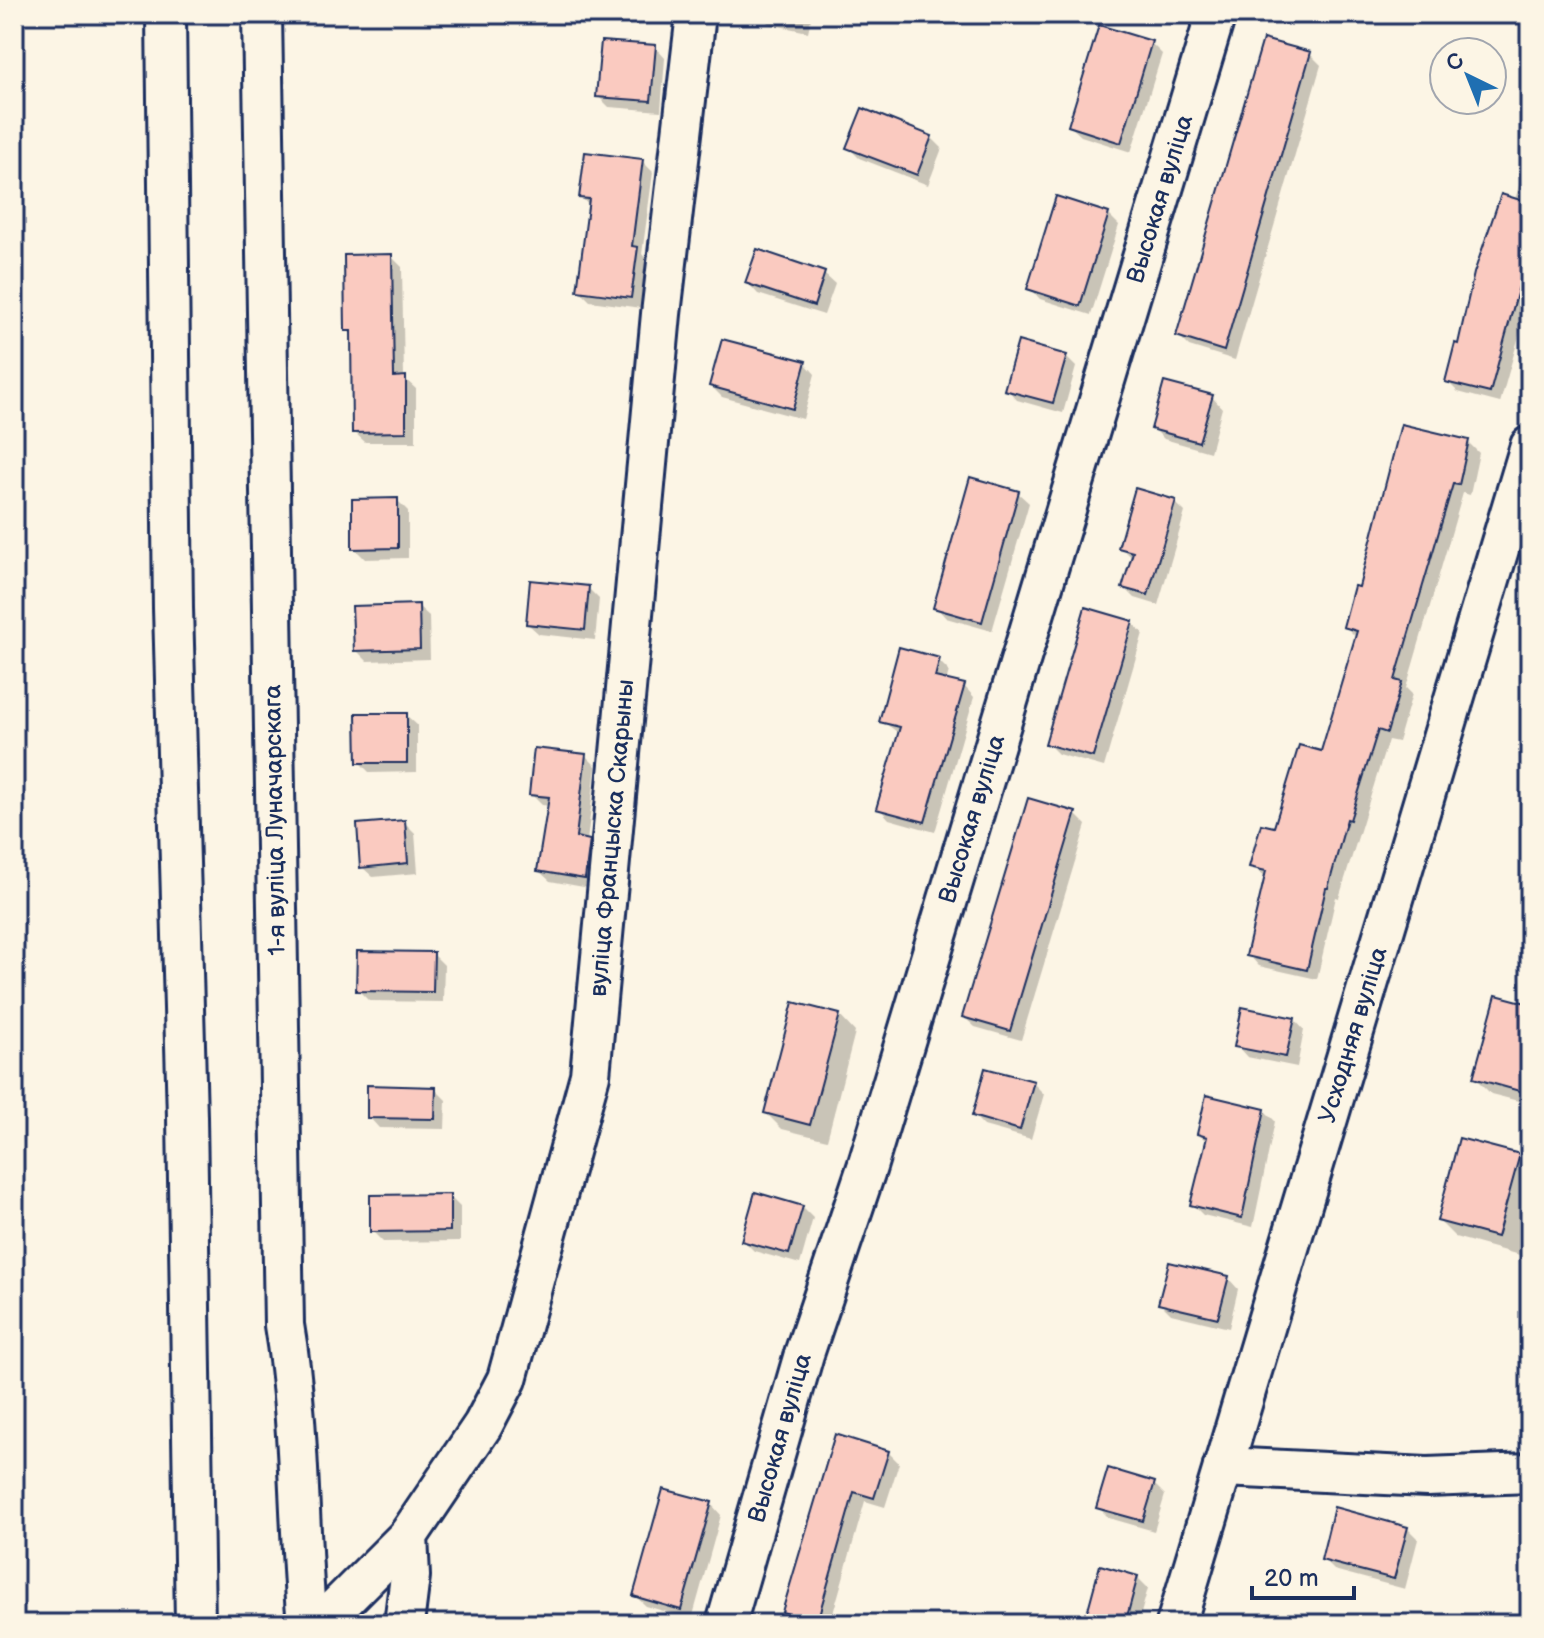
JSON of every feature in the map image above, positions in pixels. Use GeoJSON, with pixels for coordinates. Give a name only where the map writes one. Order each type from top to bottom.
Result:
{"type":"FeatureCollection","features":[{"type":"Feature","properties":{"kind":"street"},"geometry":{"type":"LineString","coordinates":[[166,14],[173,608],[187,1117],[195,1624]]}},
{"type":"Feature","properties":{"kind":"street","name":"1-я вуліца Луначарскага"},"geometry":{"type":"LineString","coordinates":[[262,14],[284,1325],[293,1381],[297,1512],[305,1598],[312,1624]]}},
{"type":"Feature","properties":{"kind":"street","name":"вуліца Францыска Скарыны"},"geometry":{"type":"LineString","coordinates":[[320,1624],[408,1536],[483,1425],[507,1379],[590,1075],[659,330],[696,14]]}},
{"type":"Feature","properties":{"kind":"street","name":"Высокая вуліца"},"geometry":{"type":"LineString","coordinates":[[726,1624],[804,1354],[867,1167],[1216,14]]}},
{"type":"Feature","properties":{"kind":"street","name":"Усходняя вуліца"},"geometry":{"type":"LineString","coordinates":[[1176,1624],[1530,446]]}},
{"type":"Feature","properties":{"kind":"street"},"geometry":{"type":"LineString","coordinates":[[1223,1467],[1427,1477],[1530,1473]]}},
{"type":"Feature","properties":{"kind":"street"},"geometry":{"type":"LineString","coordinates":[[404,1624],[410,1576],[408,1536]]}},
{"type":"Feature","properties":{"kind":"building"},"geometry":{"type":"Polygon","coordinates":[[[1099,25],[1152,41],[1121,143],[1068,126],[1099,25]]]}},
{"type":"Feature","properties":{"kind":"building"},"geometry":{"type":"Polygon","coordinates":[[[1263,39],[1311,52],[1224,351],[1176,336],[1263,39]]]}},
{"type":"Feature","properties":{"kind":"building"},"geometry":{"type":"Polygon","coordinates":[[[601,41],[656,45],[651,101],[596,97],[601,41]]]}},
{"type":"Feature","properties":{"kind":"building"},"geometry":{"type":"Polygon","coordinates":[[[862,108],[932,136],[917,175],[846,148],[862,108]]]}},
{"type":"Feature","properties":{"kind":"building"},"geometry":{"type":"Polygon","coordinates":[[[585,152],[643,159],[632,246],[638,247],[631,298],[577,291],[589,199],[579,198],[585,152]]]}},
{"type":"Feature","properties":{"kind":"building"},"geometry":{"type":"Polygon","coordinates":[[[1501,194],[1530,203],[1530,246],[1490,393],[1445,382],[1455,343],[1458,344],[1474,273],[1501,194]]]}},
{"type":"Feature","properties":{"kind":"building"},"geometry":{"type":"Polygon","coordinates":[[[1056,196],[1109,213],[1080,306],[1027,289],[1056,196]]]}},
{"type":"Feature","properties":{"kind":"building"},"geometry":{"type":"Polygon","coordinates":[[[757,249],[825,272],[814,306],[745,283],[757,249]]]}},
{"type":"Feature","properties":{"kind":"building"},"geometry":{"type":"Polygon","coordinates":[[[392,254],[394,377],[406,376],[406,432],[352,433],[351,331],[345,331],[344,255],[392,254]]]}},
{"type":"Feature","properties":{"kind":"building"},"geometry":{"type":"Polygon","coordinates":[[[722,339],[806,361],[793,409],[709,386],[722,339]]]}},
{"type":"Feature","properties":{"kind":"building"},"geometry":{"type":"Polygon","coordinates":[[[1018,341],[1067,355],[1053,403],[1004,390],[1018,341]]]}},
{"type":"Feature","properties":{"kind":"building"},"geometry":{"type":"Polygon","coordinates":[[[1164,382],[1213,395],[1199,442],[1151,429],[1164,382]]]}},
{"type":"Feature","properties":{"kind":"building"},"geometry":{"type":"Polygon","coordinates":[[[1401,424],[1469,440],[1459,485],[1453,484],[1395,680],[1402,682],[1387,733],[1378,730],[1350,820],[1347,819],[1326,888],[1307,970],[1246,956],[1266,871],[1249,867],[1261,824],[1274,827],[1299,745],[1321,751],[1357,631],[1343,627],[1354,586],[1359,587],[1401,424]]]}},
{"type":"Feature","properties":{"kind":"building"},"geometry":{"type":"Polygon","coordinates":[[[970,477],[1019,491],[982,622],[933,608],[970,477]]]}},
{"type":"Feature","properties":{"kind":"building"},"geometry":{"type":"Polygon","coordinates":[[[1135,488],[1176,500],[1148,595],[1122,588],[1133,552],[1118,548],[1135,488]]]}},
{"type":"Feature","properties":{"kind":"building"},"geometry":{"type":"Polygon","coordinates":[[[398,498],[398,548],[352,549],[352,499],[398,498]]]}},
{"type":"Feature","properties":{"kind":"building"},"geometry":{"type":"Polygon","coordinates":[[[530,580],[589,586],[585,630],[526,624],[530,580]]]}},
{"type":"Feature","properties":{"kind":"building"},"geometry":{"type":"Polygon","coordinates":[[[419,604],[420,649],[354,651],[352,606],[419,604]]]}},
{"type":"Feature","properties":{"kind":"building"},"geometry":{"type":"Polygon","coordinates":[[[1085,607],[1133,621],[1093,757],[1045,744],[1085,607]]]}},
{"type":"Feature","properties":{"kind":"building"},"geometry":{"type":"Polygon","coordinates":[[[899,647],[940,658],[935,677],[965,684],[925,822],[876,809],[900,727],[879,722],[899,647]]]}},
{"type":"Feature","properties":{"kind":"building"},"geometry":{"type":"Polygon","coordinates":[[[356,713],[407,713],[407,763],[357,763],[356,713]]]}},
{"type":"Feature","properties":{"kind":"building"},"geometry":{"type":"Polygon","coordinates":[[[534,748],[586,754],[576,837],[590,840],[585,879],[537,871],[549,797],[529,795],[534,748]]]}},
{"type":"Feature","properties":{"kind":"building"},"geometry":{"type":"Polygon","coordinates":[[[1028,798],[1076,812],[1010,1031],[962,1017],[1028,798]]]}},
{"type":"Feature","properties":{"kind":"building"},"geometry":{"type":"Polygon","coordinates":[[[405,820],[408,863],[360,868],[357,824],[405,820]]]}},
{"type":"Feature","properties":{"kind":"building"},"geometry":{"type":"Polygon","coordinates":[[[357,951],[434,952],[433,992],[356,991],[357,951]]]}},
{"type":"Feature","properties":{"kind":"building"},"geometry":{"type":"Polygon","coordinates":[[[1496,995],[1530,1004],[1530,1094],[1473,1078],[1496,995]]]}},
{"type":"Feature","properties":{"kind":"building"},"geometry":{"type":"Polygon","coordinates":[[[793,1002],[840,1014],[810,1125],[764,1113],[793,1002]]]}},
{"type":"Feature","properties":{"kind":"building"},"geometry":{"type":"Polygon","coordinates":[[[1242,1007],[1295,1018],[1286,1057],[1234,1047],[1242,1007]]]}},
{"type":"Feature","properties":{"kind":"building"},"geometry":{"type":"Polygon","coordinates":[[[985,1068],[1034,1081],[1020,1130],[972,1116],[985,1068]]]}},
{"type":"Feature","properties":{"kind":"building"},"geometry":{"type":"Polygon","coordinates":[[[367,1085],[436,1087],[435,1119],[367,1118],[367,1085]]]}},
{"type":"Feature","properties":{"kind":"building"},"geometry":{"type":"Polygon","coordinates":[[[1206,1095],[1265,1109],[1242,1218],[1190,1205],[1207,1137],[1197,1134],[1206,1095]]]}},
{"type":"Feature","properties":{"kind":"building"},"geometry":{"type":"Polygon","coordinates":[[[1459,1138],[1520,1154],[1497,1237],[1437,1221],[1459,1138]]]}},
{"type":"Feature","properties":{"kind":"building"},"geometry":{"type":"Polygon","coordinates":[[[755,1192],[803,1206],[789,1254],[741,1241],[755,1192]]]}},
{"type":"Feature","properties":{"kind":"building"},"geometry":{"type":"Polygon","coordinates":[[[450,1194],[450,1231],[370,1232],[370,1195],[450,1194]]]}},
{"type":"Feature","properties":{"kind":"building"},"geometry":{"type":"Polygon","coordinates":[[[1169,1262],[1229,1276],[1218,1318],[1158,1304],[1169,1262]]]}},
{"type":"Feature","properties":{"kind":"building"},"geometry":{"type":"Polygon","coordinates":[[[835,1434],[889,1451],[874,1498],[854,1492],[817,1622],[782,1612],[835,1434]]]}},
{"type":"Feature","properties":{"kind":"building"},"geometry":{"type":"Polygon","coordinates":[[[1108,1468],[1155,1482],[1143,1521],[1096,1508],[1108,1468]]]}},
{"type":"Feature","properties":{"kind":"building"},"geometry":{"type":"Polygon","coordinates":[[[663,1489],[712,1502],[681,1610],[633,1596],[663,1489]]]}},
{"type":"Feature","properties":{"kind":"building"},"geometry":{"type":"Polygon","coordinates":[[[1334,1507],[1408,1527],[1394,1579],[1321,1560],[1334,1507]]]}},
{"type":"Feature","properties":{"kind":"building"},"geometry":{"type":"Polygon","coordinates":[[[1100,1565],[1138,1576],[1125,1624],[1087,1613],[1100,1565]]]}}]}
